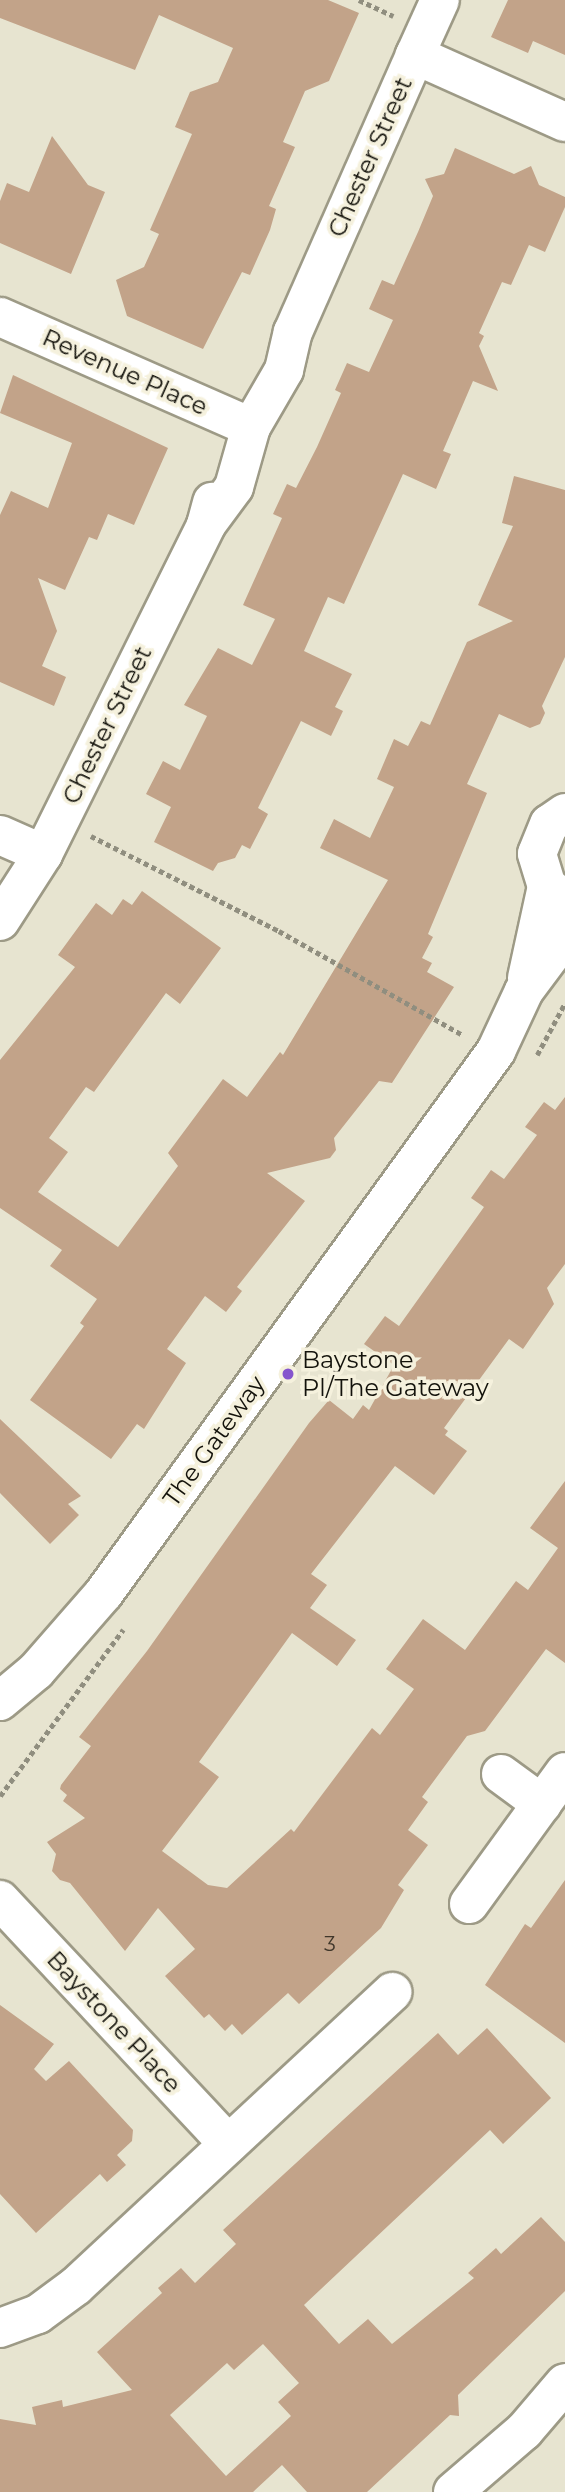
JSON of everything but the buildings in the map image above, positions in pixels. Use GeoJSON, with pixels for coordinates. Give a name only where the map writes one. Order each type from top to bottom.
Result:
{"type":"FeatureCollection","features":[{"type":"Feature","properties":{"kind":"street"},"geometry":{"type":"LineString","coordinates":[[403,42],[440,0]]}},
{"type":"Feature","properties":{"kind":"street","name":"Chester Street"},"geometry":{"type":"LineString","coordinates":[[0,920],[43,854],[206,525],[243,424],[293,332],[403,42],[565,122]]}},
{"type":"Feature","properties":{"kind":"street","name":"Revenue Place"},"geometry":{"type":"LineString","coordinates":[[0,317],[243,424]]}},
{"type":"Feature","properties":{"kind":"street"},"geometry":{"type":"LineString","coordinates":[[556,893],[537,854],[540,838],[565,813]]}},
{"type":"Feature","properties":{"kind":"street"},"geometry":{"type":"LineString","coordinates":[[0,835],[43,854]]}},
{"type":"Feature","properties":{"kind":"street","name":"The Gateway"},"geometry":{"type":"LineString","coordinates":[[0,1701],[36,1671],[104,1593],[496,1051],[524,990],[556,893]]}},
{"type":"Feature","properties":{"kind":"street","name":"The Gateway"},"geometry":{"type":"LineString","coordinates":[[524,990],[565,936]]}},
{"type":"Feature","properties":{"kind":"street"},"geometry":{"type":"LineString","coordinates":[[469,1904],[565,1772]]}},
{"type":"Feature","properties":{"kind":"street"},"geometry":{"type":"LineString","coordinates":[[501,1774],[542,1804]]}},
{"type":"Feature","properties":{"kind":"street","name":"Baystone Place"},"geometry":{"type":"LineString","coordinates":[[0,1900],[228,2144]]}},
{"type":"Feature","properties":{"kind":"street"},"geometry":{"type":"LineString","coordinates":[[0,2328],[20,2323],[56,2302],[392,1992]]}},
{"type":"Feature","properties":{"kind":"street"},"geometry":{"type":"LineString","coordinates":[[453,2492],[524,2431],[565,2384]]}},
{"type":"Feature","properties":{"kind":"path"},"geometry":{"type":"LineString","coordinates":[[359,0],[396,17],[403,42]]}},
{"type":"Feature","properties":{"kind":"path"},"geometry":{"type":"LineString","coordinates":[[87,834],[279,930],[464,1035],[471,1024]]}},
{"type":"Feature","properties":{"kind":"place","name":"Baystone Pl/The Gateway"},"geometry":{"type":"Point","coordinates":[288,1374]}}]}
